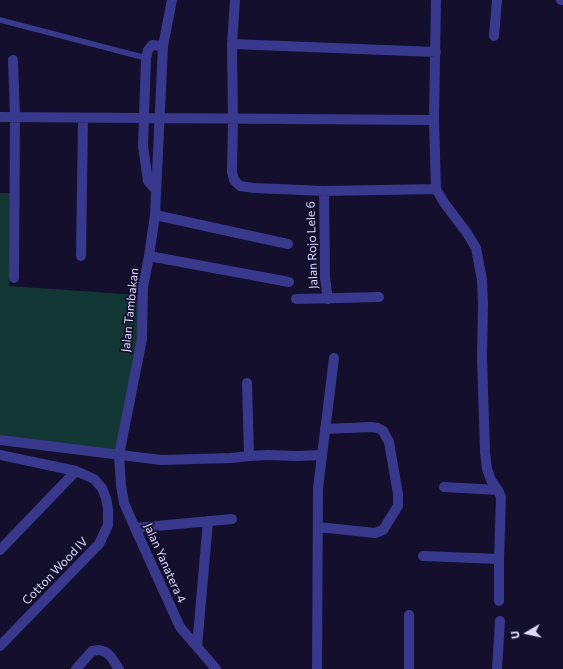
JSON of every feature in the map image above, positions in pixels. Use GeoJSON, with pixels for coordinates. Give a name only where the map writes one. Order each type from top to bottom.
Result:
{"type":"FeatureCollection","features":[{"type":"Feature","properties":{"kind":"street","name":"Jalan Tambakan"},"geometry":{"type":"LineString","coordinates":[[119,455],[142,339],[143,287],[150,256],[155,215],[163,46],[172,0]]}},
{"type":"Feature","properties":{"kind":"street"},"geometry":{"type":"LineString","coordinates":[[235,0],[232,44],[232,172],[234,180],[240,186],[254,188],[324,190],[436,189]]}},
{"type":"Feature","properties":{"kind":"street"},"geometry":{"type":"LineString","coordinates":[[436,0],[434,120],[436,189],[476,248],[482,280],[482,356],[485,452],[487,469],[491,480],[501,497],[499,601]]}},
{"type":"Feature","properties":{"kind":"street"},"geometry":{"type":"LineString","coordinates":[[494,36],[497,0]]}},
{"type":"Feature","properties":{"kind":"street"},"geometry":{"type":"LineString","coordinates":[[232,44],[436,52]]}},
{"type":"Feature","properties":{"kind":"street"},"geometry":{"type":"LineString","coordinates":[[156,190],[148,181],[143,146],[146,58],[148,50],[152,45],[163,46]]}},
{"type":"Feature","properties":{"kind":"street"},"geometry":{"type":"LineString","coordinates":[[13,60],[15,118],[14,278]]}},
{"type":"Feature","properties":{"kind":"street"},"geometry":{"type":"LineString","coordinates":[[0,117],[233,120],[434,120]]}},
{"type":"Feature","properties":{"kind":"street"},"geometry":{"type":"LineString","coordinates":[[81,256],[83,118]]}},
{"type":"Feature","properties":{"kind":"street","name":"Jalan Rojo Lele 6"},"geometry":{"type":"LineString","coordinates":[[324,190],[325,278],[328,299]]}},
{"type":"Feature","properties":{"kind":"street"},"geometry":{"type":"LineString","coordinates":[[155,215],[288,244]]}},
{"type":"Feature","properties":{"kind":"street"},"geometry":{"type":"LineString","coordinates":[[150,256],[289,282]]}},
{"type":"Feature","properties":{"kind":"street","name":"Jalan Rojo Lele 6"},"geometry":{"type":"LineString","coordinates":[[296,299],[379,298]]}},
{"type":"Feature","properties":{"kind":"street"},"geometry":{"type":"LineString","coordinates":[[317,669],[318,488],[334,358]]}},
{"type":"Feature","properties":{"kind":"street"},"geometry":{"type":"LineString","coordinates":[[247,383],[248,456]]}},
{"type":"Feature","properties":{"kind":"street"},"geometry":{"type":"LineString","coordinates":[[318,527],[375,533],[383,530],[398,506],[398,494],[389,442],[383,431],[378,428],[371,427],[325,429]]}},
{"type":"Feature","properties":{"kind":"street"},"geometry":{"type":"LineString","coordinates":[[0,440],[161,460],[231,458],[268,455],[322,456]]}},
{"type":"Feature","properties":{"kind":"street","name":"Cotton Wood IV"},"geometry":{"type":"LineString","coordinates":[[0,455],[76,470],[94,479],[102,488],[108,509],[108,525],[99,544],[0,646]]}},
{"type":"Feature","properties":{"kind":"street","name":"Jalan Yanatera 4"},"geometry":{"type":"LineString","coordinates":[[119,455],[120,485],[124,502],[135,528],[180,626],[216,669]]}},
{"type":"Feature","properties":{"kind":"street"},"geometry":{"type":"LineString","coordinates":[[0,550],[76,470]]}},
{"type":"Feature","properties":{"kind":"street"},"geometry":{"type":"LineString","coordinates":[[444,487],[498,490]]}},
{"type":"Feature","properties":{"kind":"street"},"geometry":{"type":"LineString","coordinates":[[135,528],[208,520],[232,519]]}},
{"type":"Feature","properties":{"kind":"street"},"geometry":{"type":"LineString","coordinates":[[197,647],[208,520]]}},
{"type":"Feature","properties":{"kind":"street"},"geometry":{"type":"LineString","coordinates":[[423,556],[499,559]]}},
{"type":"Feature","properties":{"kind":"street"},"geometry":{"type":"LineString","coordinates":[[409,615],[409,669]]}},
{"type":"Feature","properties":{"kind":"street"},"geometry":{"type":"LineString","coordinates":[[497,669],[500,621]]}},
{"type":"Feature","properties":{"kind":"street"},"geometry":{"type":"LineString","coordinates":[[76,669],[92,651],[99,650],[106,652],[119,669]]}},
{"type":"Feature","properties":{"kind":"lane"},"geometry":{"type":"LineString","coordinates":[[0,20],[146,58]]}},
{"type":"Feature","properties":{"kind":"green space"},"geometry":{"type":"Polygon","coordinates":[[[0,193],[10,193],[9,286],[138,295],[140,329],[117,452],[0,436],[0,193]]]}}]}
